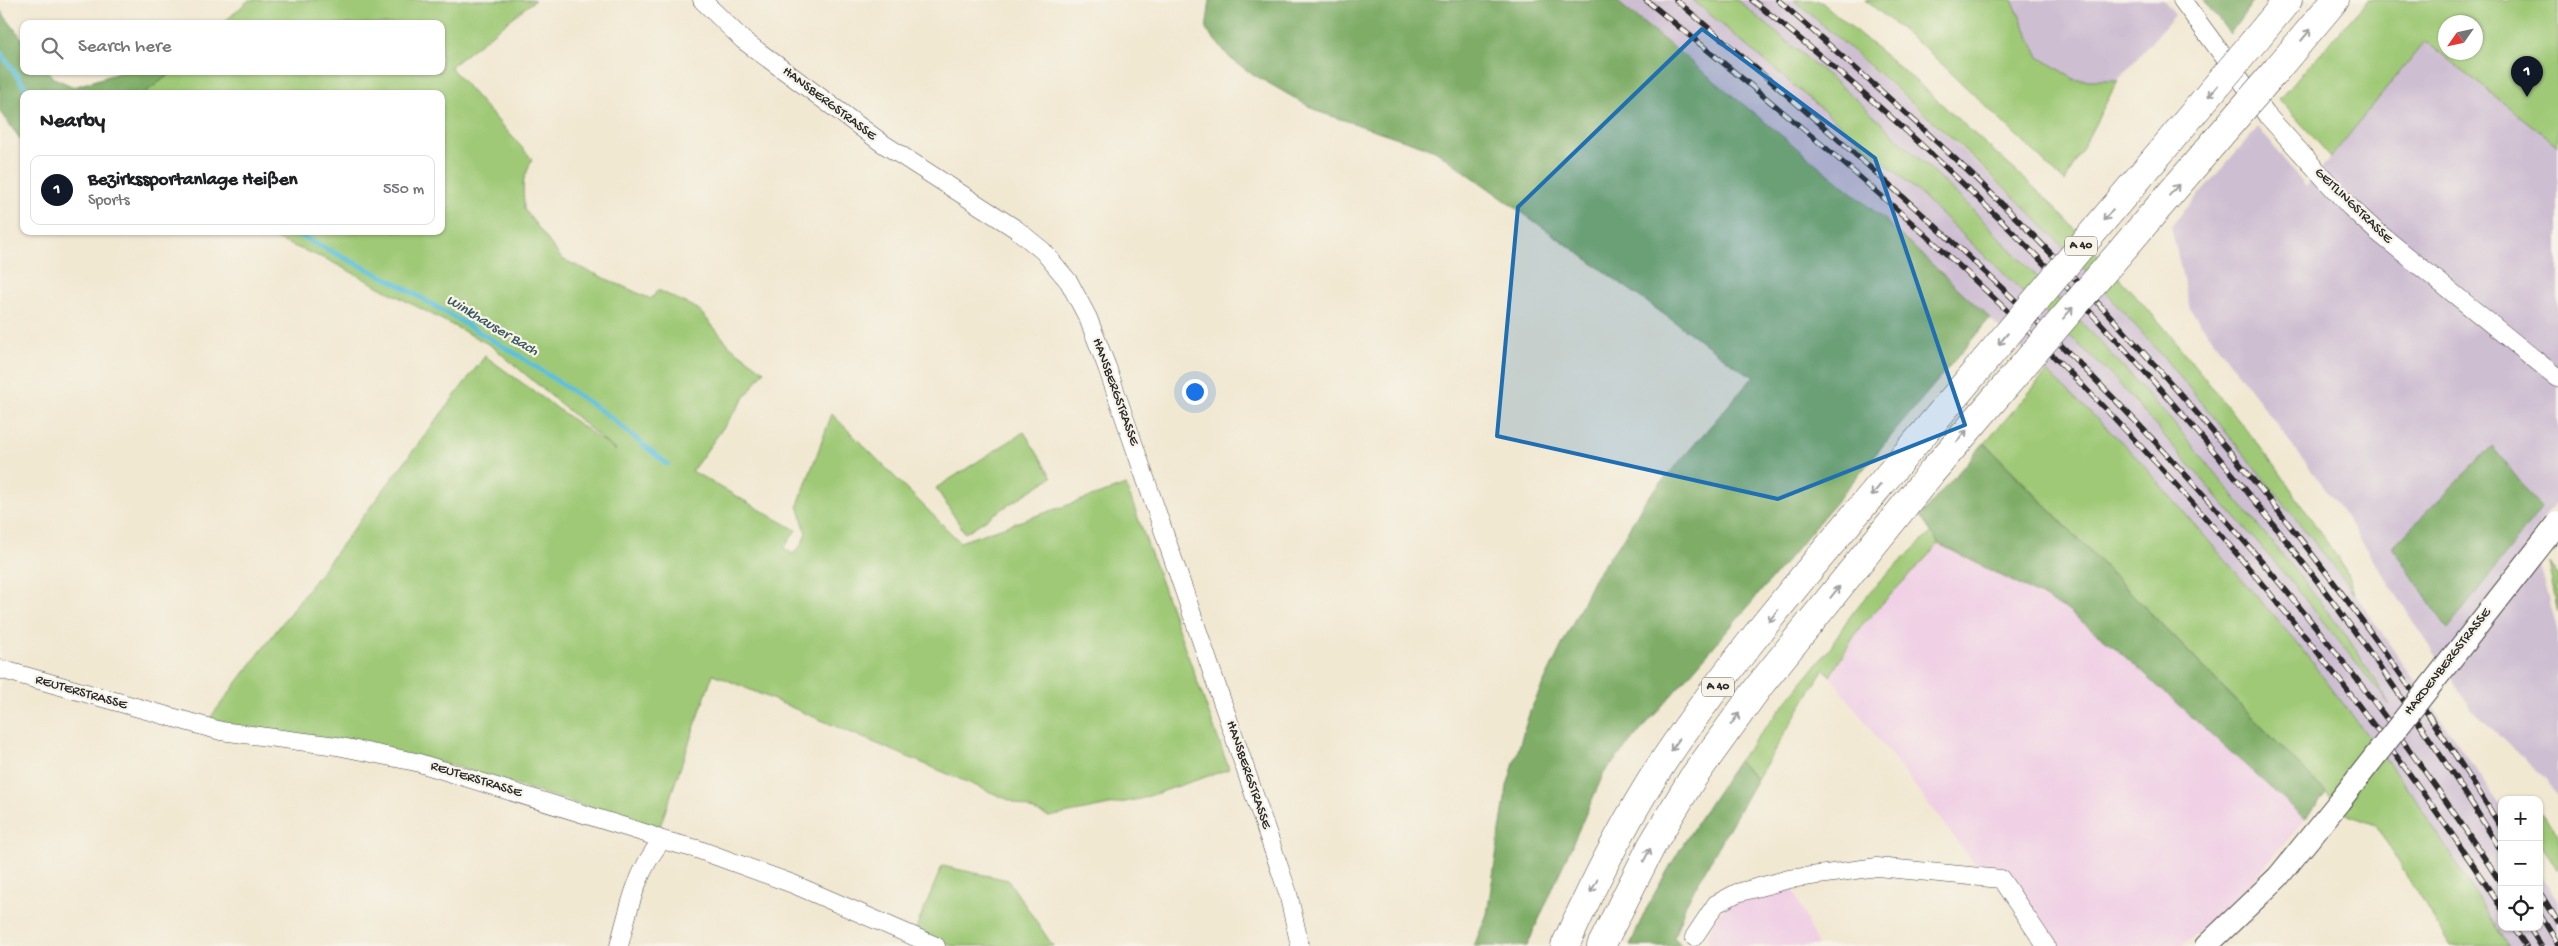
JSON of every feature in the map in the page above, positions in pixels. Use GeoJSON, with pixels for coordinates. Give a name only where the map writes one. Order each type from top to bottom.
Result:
{"type":"FeatureCollection","features":[{"type":"Feature","properties":{"kind":"highway","name":"A 40"},"geometry":{"type":"LineString","coordinates":[[1565,946],[1584,904],[1665,760],[1735,663],[1908,453],[2288,0]]}},
{"type":"Feature","properties":{"kind":"highway","name":"A 40"},"geometry":{"type":"LineString","coordinates":[[1601,946],[1652,845],[1692,779],[1760,685],[1931,474],[2277,70],[2334,0]]}},
{"type":"Feature","properties":{"kind":"street","name":"HANSBERGSTRASSE"},"geometry":{"type":"LineString","coordinates":[[702,0],[742,40],[882,143],[1016,229],[1042,251],[1069,282],[1088,318],[1142,464],[1288,893],[1300,946]]}},
{"type":"Feature","properties":{"kind":"street","name":"GEITLINGSTRASSE"},"geometry":{"type":"LineString","coordinates":[[2182,0],[2266,114],[2350,207],[2375,230],[2558,378]]}},
{"type":"Feature","properties":{"kind":"street","name":"HARDENBERGSTRASSE"},"geometry":{"type":"LineString","coordinates":[[2206,946],[2278,877],[2558,523]]}},
{"type":"Feature","properties":{"kind":"street","name":"REUTERSTRASSE"},"geometry":{"type":"LineString","coordinates":[[0,669],[221,731],[338,746],[416,762],[639,831],[662,840],[697,849],[793,884],[936,946]]}},
{"type":"Feature","properties":{"kind":"street"},"geometry":{"type":"LineString","coordinates":[[619,946],[636,881],[647,860],[662,840]]}},
{"type":"Feature","properties":{"kind":"street"},"geometry":{"type":"LineString","coordinates":[[1694,937],[1716,904],[1736,894],[1789,879],[1877,867],[2001,879],[2046,946]]}},
{"type":"Feature","properties":{"kind":"highlighted area"},"geometry":{"type":"Polygon","coordinates":[[[1702,29],[1875,158],[1965,425],[1778,499],[1497,436],[1518,207],[1702,29]]]}},
{"type":"Feature","properties":{"kind":"shaded area"},"geometry":{"type":"Polygon","coordinates":[[[1615,0],[1794,0],[1932,122],[2032,214],[2114,301],[2223,426],[2355,594],[2498,802],[2498,930],[2412,794],[2297,643],[2130,450],[1879,215],[1615,0]]]}},
{"type":"Feature","properties":{"kind":"shaded area"},"geometry":{"type":"Polygon","coordinates":[[[2012,0],[2164,0],[2175,15],[2118,80],[2075,80],[2039,57],[2012,0]]]}},
{"type":"Feature","properties":{"kind":"shaded area"},"geometry":{"type":"Polygon","coordinates":[[[2425,41],[2438,51],[2438,60],[2449,60],[2558,146],[2558,499],[2532,534],[2558,633],[2558,798],[2546,779],[2471,709],[2341,510],[2190,309],[2171,226],[2258,127],[2306,187],[2425,41]]]}},
{"type":"Feature","properties":{"kind":"shaded area"},"geometry":{"type":"Polygon","coordinates":[[[1939,544],[2064,608],[2112,645],[2305,819],[2246,889],[2183,946],[2057,946],[2008,873],[1980,871],[1830,676],[1860,627],[1939,544]]]}},
{"type":"Feature","properties":{"kind":"shaded area"},"geometry":{"type":"Polygon","coordinates":[[[2543,878],[2558,902],[2558,946],[2508,946],[2499,931],[2543,931],[2543,878]]]}},
{"type":"Feature","properties":{"kind":"shaded area"},"geometry":{"type":"Polygon","coordinates":[[[1790,883],[1818,946],[1711,946],[1707,938],[1714,918],[1735,898],[1790,883]]]}},
{"type":"Feature","properties":{"kind":"green space"},"geometry":{"type":"Polygon","coordinates":[[[249,0],[535,0],[450,67],[532,159],[523,182],[524,209],[562,259],[651,299],[658,290],[698,309],[730,346],[764,371],[692,471],[796,530],[784,548],[793,554],[802,544],[806,533],[798,505],[832,414],[960,542],[1126,485],[1229,769],[1140,799],[1049,817],[713,674],[659,829],[447,764],[207,722],[485,356],[616,451],[492,346],[328,260],[266,235],[445,235],[445,90],[148,90],[169,75],[445,75],[445,20],[226,20],[249,0]]]}},
{"type":"Feature","properties":{"kind":"green space"},"geometry":{"type":"Polygon","coordinates":[[[1210,0],[1615,0],[1879,215],[1990,318],[1747,608],[1604,773],[1527,946],[1474,946],[1487,914],[1507,786],[1530,711],[1596,575],[1624,537],[1644,502],[1754,376],[1747,374],[1435,150],[1319,112],[1249,72],[1231,59],[1206,30],[1210,0]]]}},
{"type":"Feature","properties":{"kind":"green space"},"geometry":{"type":"Polygon","coordinates":[[[1693,0],[1737,0],[1855,98],[1966,203],[2102,344],[2176,426],[2298,574],[2351,642],[2390,705],[2288,578],[2114,378],[1904,179],[1693,0]]]}},
{"type":"Feature","properties":{"kind":"green space"},"geometry":{"type":"Polygon","coordinates":[[[1794,0],[1819,0],[1917,82],[2050,202],[2162,325],[2276,467],[2345,569],[2355,594],[2278,496],[2159,352],[2076,260],[1974,159],[1794,0]]]}},
{"type":"Feature","properties":{"kind":"green space"},"geometry":{"type":"Polygon","coordinates":[[[1865,0],[2012,0],[2039,57],[2075,80],[2118,80],[2065,182],[1926,49],[1865,0]]]}},
{"type":"Feature","properties":{"kind":"green space"},"geometry":{"type":"Polygon","coordinates":[[[2203,0],[2254,0],[2230,34],[2203,0]]]}},
{"type":"Feature","properties":{"kind":"green space"},"geometry":{"type":"Polygon","coordinates":[[[2368,0],[2558,0],[2558,146],[2449,60],[2483,60],[2483,15],[2438,15],[2438,51],[2425,41],[2331,157],[2279,99],[2368,0]]]}},
{"type":"Feature","properties":{"kind":"green space"},"geometry":{"type":"Polygon","coordinates":[[[0,10],[20,36],[20,75],[51,75],[74,87],[112,75],[169,75],[148,90],[20,90],[20,139],[0,112],[0,10]]]}},
{"type":"Feature","properties":{"kind":"green space"},"geometry":{"type":"Polygon","coordinates":[[[2047,372],[2130,450],[2297,643],[2412,794],[2508,946],[2450,946],[2376,825],[2348,815],[1985,443],[2047,372]]]}},
{"type":"Feature","properties":{"kind":"green space"},"geometry":{"type":"Polygon","coordinates":[[[1024,432],[1052,477],[965,533],[936,488],[1024,432]]]}},
{"type":"Feature","properties":{"kind":"green space"},"geometry":{"type":"Polygon","coordinates":[[[1984,443],[2326,793],[2305,819],[2112,645],[2064,608],[1939,544],[1920,516],[1984,443]]]}},
{"type":"Feature","properties":{"kind":"green space"},"geometry":{"type":"Polygon","coordinates":[[[2492,446],[2541,508],[2448,629],[2392,547],[2492,446]]]}},
{"type":"Feature","properties":{"kind":"green space"},"geometry":{"type":"Polygon","coordinates":[[[1932,532],[1939,544],[1860,627],[1830,676],[1824,669],[1757,779],[1738,761],[1831,647],[1840,631],[1863,600],[1890,571],[1932,532]]]}},
{"type":"Feature","properties":{"kind":"green space"},"geometry":{"type":"Polygon","coordinates":[[[2548,563],[2558,578],[2558,612],[2548,563]]]}},
{"type":"Feature","properties":{"kind":"green space"},"geometry":{"type":"Polygon","coordinates":[[[1738,761],[1757,779],[1686,904],[1674,937],[1682,946],[1630,946],[1665,875],[1738,761]]]}},
{"type":"Feature","properties":{"kind":"green space"},"geometry":{"type":"Polygon","coordinates":[[[2543,817],[2558,834],[2558,872],[2543,847],[2543,817]]]}},
{"type":"Feature","properties":{"kind":"green space"},"geometry":{"type":"Polygon","coordinates":[[[942,866],[1008,880],[1053,946],[952,946],[915,931],[942,866]]]}},
{"type":"Feature","properties":{"kind":"waterway","name":"Winkhauser Bach"},"geometry":{"type":"LineString","coordinates":[[0,52],[27,90]]}},
{"type":"Feature","properties":{"kind":"waterway","name":"Winkhauser Bach"},"geometry":{"type":"LineString","coordinates":[[298,235],[394,282],[518,355],[606,414],[667,464]]}},
{"type":"Feature","properties":{"kind":"railway"},"geometry":{"type":"LineString","coordinates":[[1646,0],[1781,111],[1914,225],[2000,304],[2138,444],[2205,517],[2269,592],[2330,669],[2390,747],[2498,903]]}},
{"type":"Feature","properties":{"kind":"railway"},"geometry":{"type":"LineString","coordinates":[[1676,0],[1829,131],[1929,220],[2027,312],[2134,419],[2248,545],[2355,677],[2406,745],[2498,879]]}},
{"type":"Feature","properties":{"kind":"railway"},"geometry":{"type":"LineString","coordinates":[[1752,0],[1861,90],[1966,186],[2067,287],[2164,393],[2256,503],[2343,616],[2426,733],[2498,846]]}},
{"type":"Feature","properties":{"kind":"railway"},"geometry":{"type":"LineString","coordinates":[[1778,0],[1902,110],[2023,225],[2090,295],[2219,439],[2339,590],[2396,668],[2498,823]]}},
{"type":"Feature","properties":{"kind":"railway"},"geometry":{"type":"LineString","coordinates":[[2543,898],[2558,922]]}},
{"type":"Feature","properties":{"kind":"railway"},"geometry":{"type":"LineString","coordinates":[[2543,920],[2558,944]]}},
{"type":"Feature","properties":{"kind":"railway"},"geometry":{"type":"LineString","coordinates":[[2516,931],[2526,946]]}},
{"type":"Feature","properties":{"kind":"railway"},"geometry":{"type":"LineString","coordinates":[[2532,931],[2541,946]]}},
{"type":"Feature","properties":{"kind":"place","name":"Bezirkssportanlage Heißen"},"geometry":{"type":"Point","coordinates":[2527,97]}}]}
